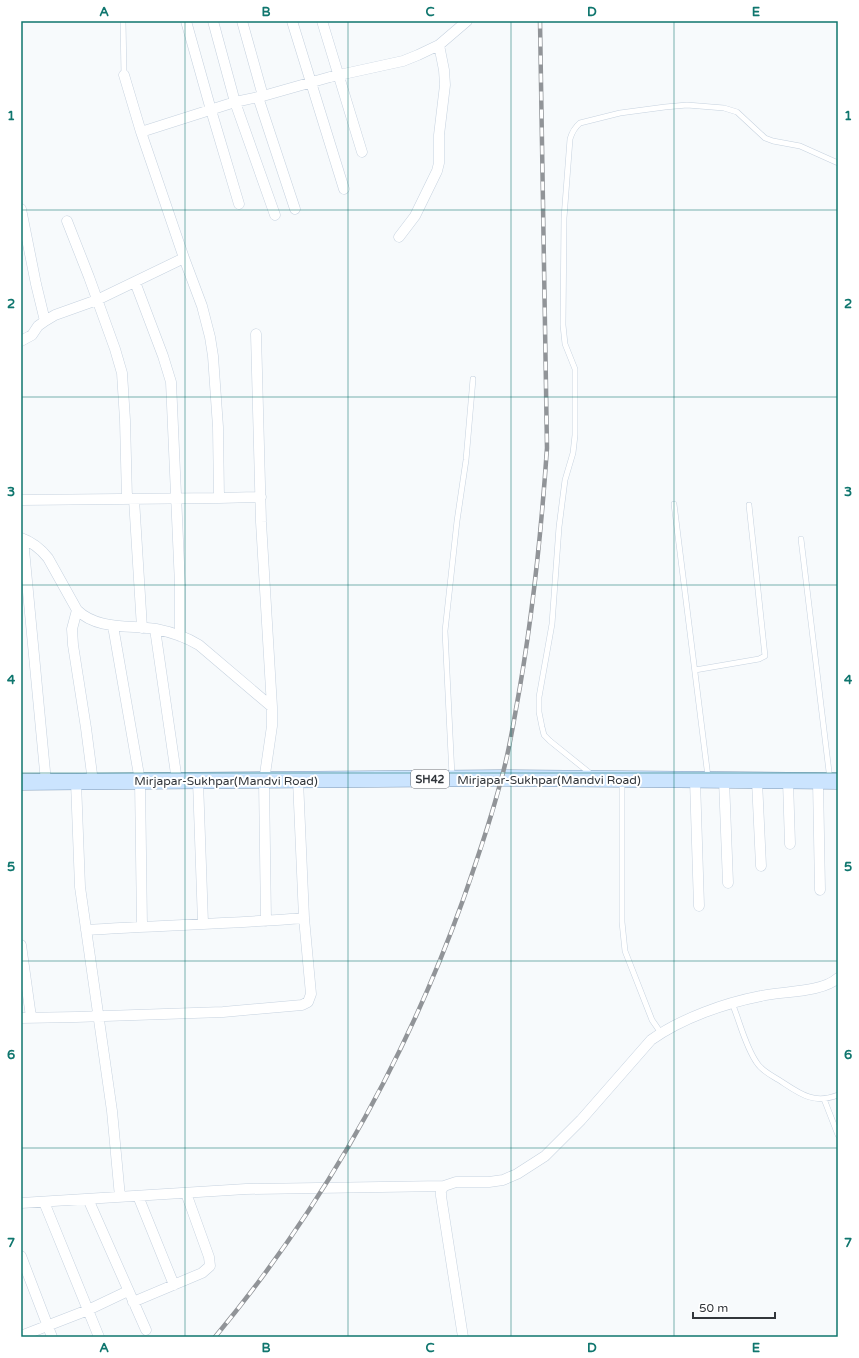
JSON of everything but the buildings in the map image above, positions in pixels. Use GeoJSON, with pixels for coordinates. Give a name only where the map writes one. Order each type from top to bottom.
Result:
{"type":"FeatureCollection","features":[{"type":"Feature","properties":{"kind":"main road","name":"Mirjapar-Sukhpar(Mandvi Road)"},"geometry":{"type":"LineString","coordinates":[[21,782],[502,778],[829,781]]}},
{"type":"Feature","properties":{"kind":"street"},"geometry":{"type":"LineString","coordinates":[[186,21],[210,110],[239,204]]}},
{"type":"Feature","properties":{"kind":"street"},"geometry":{"type":"LineString","coordinates":[[213,21],[235,102],[275,215]]}},
{"type":"Feature","properties":{"kind":"street"},"geometry":{"type":"LineString","coordinates":[[242,21],[261,96],[295,209]]}},
{"type":"Feature","properties":{"kind":"street"},"geometry":{"type":"LineString","coordinates":[[292,21],[344,189]]}},
{"type":"Feature","properties":{"kind":"street"},"geometry":{"type":"LineString","coordinates":[[322,21],[362,152]]}},
{"type":"Feature","properties":{"kind":"street"},"geometry":{"type":"LineString","coordinates":[[141,132],[235,102],[311,82],[402,61],[439,45],[467,21]]}},
{"type":"Feature","properties":{"kind":"street"},"geometry":{"type":"LineString","coordinates":[[399,236],[415,216],[437,171],[439,163],[439,135],[445,85],[444,70],[439,45]]}},
{"type":"Feature","properties":{"kind":"street"},"geometry":{"type":"LineString","coordinates":[[124,75],[141,132],[202,306],[210,337],[213,356],[218,427],[219,498]]}},
{"type":"Feature","properties":{"kind":"street"},"geometry":{"type":"LineString","coordinates":[[21,209],[45,321]]}},
{"type":"Feature","properties":{"kind":"street"},"geometry":{"type":"LineString","coordinates":[[67,221],[97,300],[122,373],[130,499],[142,628]]}},
{"type":"Feature","properties":{"kind":"street"},"geometry":{"type":"LineString","coordinates":[[21,341],[32,335],[38,326],[55,315],[97,300],[184,258]]}},
{"type":"Feature","properties":{"kind":"street"},"geometry":{"type":"LineString","coordinates":[[135,282],[163,356],[171,382],[180,585],[180,636]]}},
{"type":"Feature","properties":{"kind":"street"},"geometry":{"type":"LineString","coordinates":[[256,334],[260,498],[272,707],[272,726],[264,781],[266,921]]}},
{"type":"Feature","properties":{"kind":"street"},"geometry":{"type":"LineString","coordinates":[[21,500],[260,498]]}},
{"type":"Feature","properties":{"kind":"street"},"geometry":{"type":"LineString","coordinates":[[46,782],[25,602],[22,539],[36,545],[48,558],[77,610],[82,616],[113,626],[155,629],[180,636],[199,645],[272,707]]}},
{"type":"Feature","properties":{"kind":"street"},"geometry":{"type":"LineString","coordinates":[[77,610],[72,629],[73,645],[93,782]]}},
{"type":"Feature","properties":{"kind":"street"},"geometry":{"type":"LineString","coordinates":[[113,626],[140,782],[142,926]]}},
{"type":"Feature","properties":{"kind":"street"},"geometry":{"type":"LineString","coordinates":[[155,629],[177,781]]}},
{"type":"Feature","properties":{"kind":"street"},"geometry":{"type":"LineString","coordinates":[[21,945],[26,1017],[76,1017],[223,1012],[302,1005],[308,1002],[311,994],[304,918],[298,780]]}},
{"type":"Feature","properties":{"kind":"street"},"geometry":{"type":"LineString","coordinates":[[709,780],[728,883]]}},
{"type":"Feature","properties":{"kind":"street"},"geometry":{"type":"LineString","coordinates":[[699,906],[709,780]]}},
{"type":"Feature","properties":{"kind":"street"},"geometry":{"type":"LineString","coordinates":[[198,781],[203,923]]}},
{"type":"Feature","properties":{"kind":"street"},"geometry":{"type":"LineString","coordinates":[[757,781],[760,866]]}},
{"type":"Feature","properties":{"kind":"street"},"geometry":{"type":"LineString","coordinates":[[788,781],[790,844]]}},
{"type":"Feature","properties":{"kind":"street"},"geometry":{"type":"LineString","coordinates":[[820,890],[829,781]]}},
{"type":"Feature","properties":{"kind":"street"},"geometry":{"type":"LineString","coordinates":[[76,782],[80,887],[112,1111],[120,1197]]}},
{"type":"Feature","properties":{"kind":"street"},"geometry":{"type":"LineString","coordinates":[[86,930],[304,918]]}},
{"type":"Feature","properties":{"kind":"street"},"geometry":{"type":"LineString","coordinates":[[21,1203],[186,1194],[246,1189],[444,1186],[456,1182],[489,1182],[503,1180],[517,1174],[545,1156],[581,1120],[651,1040],[662,1033],[715,1008],[763,995],[810,989],[833,982],[838,978]]}},
{"type":"Feature","properties":{"kind":"street"},"geometry":{"type":"LineString","coordinates":[[444,1186],[441,1191],[441,1196],[463,1337]]}},
{"type":"Feature","properties":{"kind":"street"},"geometry":{"type":"LineString","coordinates":[[133,1302],[202,1273],[210,1266],[186,1194]]}},
{"type":"Feature","properties":{"kind":"street"},"geometry":{"type":"LineString","coordinates":[[138,1196],[174,1285]]}},
{"type":"Feature","properties":{"kind":"street"},"geometry":{"type":"LineString","coordinates":[[88,1199],[146,1330]]}},
{"type":"Feature","properties":{"kind":"street"},"geometry":{"type":"LineString","coordinates":[[44,1202],[99,1337]]}},
{"type":"Feature","properties":{"kind":"street"},"geometry":{"type":"LineString","coordinates":[[21,1256],[52,1337]]}},
{"type":"Feature","properties":{"kind":"street"},"geometry":{"type":"LineString","coordinates":[[21,1336],[88,1310],[128,1291]]}},
{"type":"Feature","properties":{"kind":"lane"},"geometry":{"type":"LineString","coordinates":[[123,21],[124,75]]}},
{"type":"Feature","properties":{"kind":"lane"},"geometry":{"type":"LineString","coordinates":[[598,780],[544,735],[539,712],[539,697],[552,624],[559,527],[575,435],[575,369],[565,344],[563,325],[564,218],[570,139],[572,132],[580,123],[620,113],[687,105],[724,108],[737,112],[765,138],[800,146],[838,162]]}},
{"type":"Feature","properties":{"kind":"lane"},"geometry":{"type":"LineString","coordinates":[[452,779],[445,631],[457,521],[466,460],[473,379]]}},
{"type":"Feature","properties":{"kind":"lane"},"geometry":{"type":"LineString","coordinates":[[674,504],[709,780]]}},
{"type":"Feature","properties":{"kind":"lane"},"geometry":{"type":"LineString","coordinates":[[695,670],[759,659],[765,656],[749,505]]}},
{"type":"Feature","properties":{"kind":"lane"},"geometry":{"type":"LineString","coordinates":[[801,538],[829,781]]}},
{"type":"Feature","properties":{"kind":"lane"},"geometry":{"type":"LineString","coordinates":[[622,780],[622,922],[625,951],[652,1020],[662,1033]]}},
{"type":"Feature","properties":{"kind":"lane"},"geometry":{"type":"LineString","coordinates":[[732,1003],[757,1064],[766,1072],[802,1095],[811,1098],[824,1099],[838,1095]]}},
{"type":"Feature","properties":{"kind":"lane"},"geometry":{"type":"LineString","coordinates":[[824,1099],[838,1135]]}},
{"type":"Feature","properties":{"kind":"railway"},"geometry":{"type":"LineString","coordinates":[[215,1337],[254,1287],[326,1184],[388,1074],[415,1017],[463,900],[479,855],[506,762],[522,677],[531,612],[539,547],[547,448],[540,21]]}}]}
